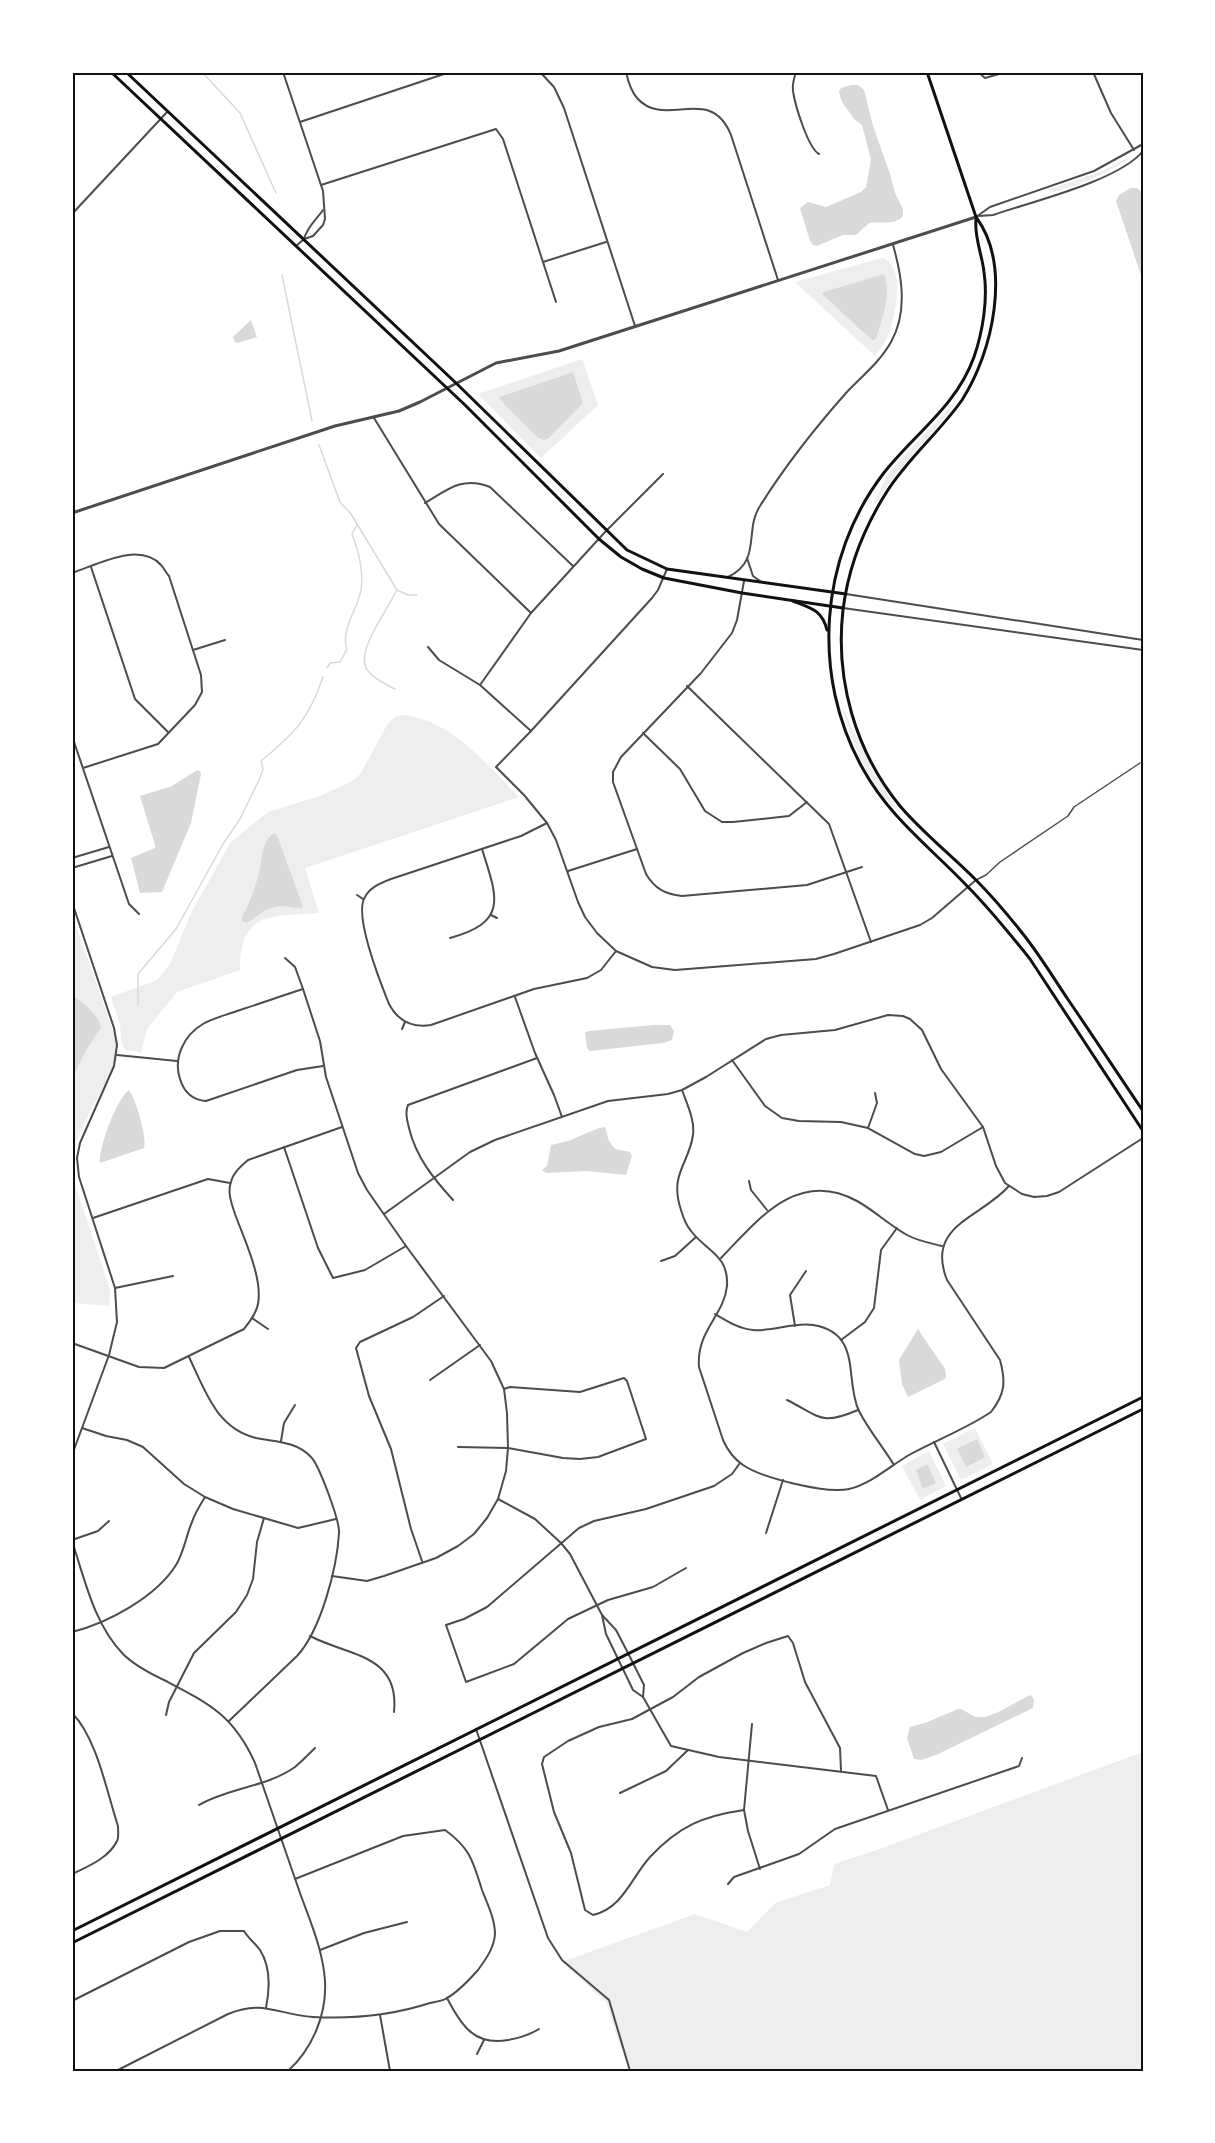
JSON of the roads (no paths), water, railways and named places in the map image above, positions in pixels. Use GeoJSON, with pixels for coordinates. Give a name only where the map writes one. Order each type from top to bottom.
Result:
{"type":"FeatureCollection","features":[{"type":"Feature","properties":{"kind":"main road"},"geometry":{"type":"LineString","coordinates":[[111,72],[447,388],[599,539],[621,557],[642,570],[664,578],[742,593],[843,608]]}},
{"type":"Feature","properties":{"kind":"main road"},"geometry":{"type":"LineString","coordinates":[[126,72],[456,383],[627,550],[667,570],[846,594]]}},
{"type":"Feature","properties":{"kind":"main road"},"geometry":{"type":"LineString","coordinates":[[927,72],[976,217],[984,227],[995,273],[995,302],[987,344],[963,398],[901,472],[877,509],[859,547],[843,608],[841,643],[842,670],[850,709],[862,743],[882,780],[900,805],[976,880],[1024,936],[1143,1111]]}},
{"type":"Feature","properties":{"kind":"main road"},"geometry":{"type":"LineString","coordinates":[[976,217],[975,231],[982,259],[985,289],[982,328],[975,356],[951,401],[884,473],[860,510],[844,548],[833,592],[828,633],[829,662],[845,732],[863,769],[880,796],[897,818],[968,886],[1030,959],[1143,1131]]}},
{"type":"Feature","properties":{"kind":"main road"},"geometry":{"type":"LineString","coordinates":[[789,600],[820,614],[828,633]]}},
{"type":"Feature","properties":{"kind":"main road"},"geometry":{"type":"LineString","coordinates":[[72,1931],[1143,1397]]}},
{"type":"Feature","properties":{"kind":"main road"},"geometry":{"type":"LineString","coordinates":[[72,1943],[1143,1409]]}},
{"type":"Feature","properties":{"kind":"street"},"geometry":{"type":"LineString","coordinates":[[283,72],[324,199],[323,225],[297,246]]}},
{"type":"Feature","properties":{"kind":"street"},"geometry":{"type":"LineString","coordinates":[[300,122],[450,72]]}},
{"type":"Feature","properties":{"kind":"street"},"geometry":{"type":"LineString","coordinates":[[540,72],[560,97],[635,326]]}},
{"type":"Feature","properties":{"kind":"street"},"geometry":{"type":"LineString","coordinates":[[626,72],[637,98],[648,107],[663,110],[701,108],[713,112],[724,122],[731,135],[778,280]]}},
{"type":"Feature","properties":{"kind":"street"},"geometry":{"type":"LineString","coordinates":[[796,72],[793,84],[795,98],[810,145],[819,154]]}},
{"type":"Feature","properties":{"kind":"street"},"geometry":{"type":"LineString","coordinates":[[833,72],[845,74],[861,72]]}},
{"type":"Feature","properties":{"kind":"street"},"geometry":{"type":"LineString","coordinates":[[978,72],[985,78],[1006,72]]}},
{"type":"Feature","properties":{"kind":"street"},"geometry":{"type":"LineString","coordinates":[[1093,72],[1111,112],[1134,150]]}},
{"type":"Feature","properties":{"kind":"street"},"geometry":{"type":"LineString","coordinates":[[72,214],[168,111]]}},
{"type":"Feature","properties":{"kind":"street"},"geometry":{"type":"LineString","coordinates":[[321,185],[496,129],[499,125]]}},
{"type":"Feature","properties":{"kind":"street"},"geometry":{"type":"LineString","coordinates":[[496,129],[503,139],[556,302]]}},
{"type":"Feature","properties":{"kind":"street"},"geometry":{"type":"LineString","coordinates":[[976,217],[990,207],[1094,171],[1143,144]]}},
{"type":"Feature","properties":{"kind":"street"},"geometry":{"type":"LineString","coordinates":[[72,513],[334,426],[405,409],[496,363],[559,351],[1101,179],[1118,171],[1143,151]]}},
{"type":"Feature","properties":{"kind":"street"},"geometry":{"type":"LineString","coordinates":[[304,239],[306,230],[323,210]]}},
{"type":"Feature","properties":{"kind":"street"},"geometry":{"type":"LineString","coordinates":[[543,262],[608,241]]}},
{"type":"Feature","properties":{"kind":"street"},"geometry":{"type":"LineString","coordinates":[[728,577],[739,572],[747,558],[758,508],[813,431],[892,342],[902,302],[902,285],[893,245]]}},
{"type":"Feature","properties":{"kind":"street"},"geometry":{"type":"LineString","coordinates":[[374,418],[425,502],[446,531],[531,613]]}},
{"type":"Feature","properties":{"kind":"street"},"geometry":{"type":"LineString","coordinates":[[480,685],[531,613],[606,531],[663,474]]}},
{"type":"Feature","properties":{"kind":"street"},"geometry":{"type":"LineString","coordinates":[[425,502],[463,483],[477,482],[490,487],[573,566]]}},
{"type":"Feature","properties":{"kind":"street"},"geometry":{"type":"LineString","coordinates":[[72,573],[138,554],[151,557],[161,564],[169,576],[193,650],[201,675],[202,692],[195,705],[158,744],[83,768]]}},
{"type":"Feature","properties":{"kind":"street"},"geometry":{"type":"LineString","coordinates":[[747,558],[753,576],[760,582]]}},
{"type":"Feature","properties":{"kind":"street"},"geometry":{"type":"LineString","coordinates":[[91,567],[133,694],[141,707],[168,733]]}},
{"type":"Feature","properties":{"kind":"street"},"geometry":{"type":"LineString","coordinates":[[667,570],[652,598],[531,731],[496,766],[547,823],[556,840],[585,918],[602,939],[616,951],[652,967],[690,970],[816,959],[920,925],[932,918],[976,880]]}},
{"type":"Feature","properties":{"kind":"street"},"geometry":{"type":"LineString","coordinates":[[745,579],[732,633],[716,656],[621,757],[613,772],[615,791],[637,849],[651,883],[669,894],[681,896],[807,885],[862,867]]}},
{"type":"Feature","properties":{"kind":"street"},"geometry":{"type":"LineString","coordinates":[[846,594],[1143,640]]}},
{"type":"Feature","properties":{"kind":"street"},"geometry":{"type":"LineString","coordinates":[[843,608],[1143,650]]}},
{"type":"Feature","properties":{"kind":"street"},"geometry":{"type":"LineString","coordinates":[[193,650],[225,640]]}},
{"type":"Feature","properties":{"kind":"street"},"geometry":{"type":"LineString","coordinates":[[428,647],[439,660],[480,685],[531,731]]}},
{"type":"Feature","properties":{"kind":"street"},"geometry":{"type":"LineString","coordinates":[[687,686],[829,824],[871,942]]}},
{"type":"Feature","properties":{"kind":"street"},"geometry":{"type":"LineString","coordinates":[[643,733],[680,769],[705,811],[722,822],[789,816],[807,802]]}},
{"type":"Feature","properties":{"kind":"street"},"geometry":{"type":"LineString","coordinates":[[72,736],[129,904],[139,914]]}},
{"type":"Feature","properties":{"kind":"street"},"geometry":{"type":"LineString","coordinates":[[547,823],[521,836],[391,879],[377,885],[363,899],[362,924],[387,1000],[394,1013],[405,1022],[414,1025],[431,1025],[553,984],[587,978],[601,970],[616,951]]}},
{"type":"Feature","properties":{"kind":"street"},"geometry":{"type":"LineString","coordinates":[[72,858],[109,847]]}},
{"type":"Feature","properties":{"kind":"street"},"geometry":{"type":"LineString","coordinates":[[450,938],[477,929],[491,915],[495,896],[494,886],[482,849]]}},
{"type":"Feature","properties":{"kind":"street"},"geometry":{"type":"LineString","coordinates":[[567,872],[637,849]]}},
{"type":"Feature","properties":{"kind":"street"},"geometry":{"type":"LineString","coordinates":[[72,868],[112,856]]}},
{"type":"Feature","properties":{"kind":"street"},"geometry":{"type":"LineString","coordinates":[[357,895],[363,899]]}},
{"type":"Feature","properties":{"kind":"street"},"geometry":{"type":"LineString","coordinates":[[72,902],[114,1028],[117,1045],[114,1066],[80,1143],[77,1158],[79,1177],[115,1288],[117,1322],[109,1355],[72,1455]]}},
{"type":"Feature","properties":{"kind":"street"},"geometry":{"type":"LineString","coordinates":[[491,915],[497,918]]}},
{"type":"Feature","properties":{"kind":"street"},"geometry":{"type":"LineString","coordinates":[[285,958],[295,967],[303,989],[320,1041],[324,1066],[342,1127],[358,1173],[367,1190],[406,1246],[491,1361],[504,1389],[508,1448],[506,1471],[498,1499],[474,1534],[444,1554],[367,1581],[332,1576]]}},
{"type":"Feature","properties":{"kind":"street"},"geometry":{"type":"LineString","coordinates":[[303,989],[205,1022],[197,1028],[183,1045],[177,1061],[182,1086],[189,1095],[201,1100],[210,1100],[297,1070],[324,1066]]}},
{"type":"Feature","properties":{"kind":"street"},"geometry":{"type":"LineString","coordinates":[[515,996],[561,1117]]}},
{"type":"Feature","properties":{"kind":"street"},"geometry":{"type":"LineString","coordinates":[[384,1214],[470,1152],[495,1140],[617,1099],[668,1094],[682,1090],[758,1043],[773,1037],[835,1030],[888,1015],[903,1016],[917,1024],[922,1030],[941,1069],[983,1127],[998,1172],[1009,1186],[1022,1194],[1034,1197],[1059,1192],[1143,1138]]}},
{"type":"Feature","properties":{"kind":"street"},"geometry":{"type":"LineString","coordinates":[[402,1029],[405,1022]]}},
{"type":"Feature","properties":{"kind":"street"},"geometry":{"type":"LineString","coordinates":[[117,1055],[177,1061]]}},
{"type":"Feature","properties":{"kind":"street"},"geometry":{"type":"LineString","coordinates":[[453,1200],[433,1178],[417,1153],[406,1115],[408,1105],[537,1058]]}},
{"type":"Feature","properties":{"kind":"street"},"geometry":{"type":"LineString","coordinates":[[732,1060],[765,1106],[782,1118],[799,1121],[841,1122],[868,1128],[915,1154],[924,1156],[941,1152],[983,1127]]}},
{"type":"Feature","properties":{"kind":"street"},"geometry":{"type":"LineString","coordinates":[[682,1090],[693,1131],[691,1143],[678,1176],[677,1194],[685,1221],[696,1237],[721,1258],[727,1284],[722,1301],[702,1341],[698,1356],[699,1367],[727,1449],[740,1463],[753,1471],[783,1480],[841,1490],[860,1486],[934,1442],[991,1412],[999,1401],[1003,1389],[1004,1375],[1000,1360],[947,1280],[943,1270],[942,1246],[948,1234],[958,1224],[995,1200],[1009,1186]]}},
{"type":"Feature","properties":{"kind":"street"},"geometry":{"type":"LineString","coordinates":[[868,1128],[877,1103],[875,1092]]}},
{"type":"Feature","properties":{"kind":"street"},"geometry":{"type":"LineString","coordinates":[[72,1343],[139,1367],[164,1368],[244,1329],[258,1305],[256,1280],[232,1203],[230,1183],[241,1166],[248,1160],[342,1127]]}},
{"type":"Feature","properties":{"kind":"street"},"geometry":{"type":"LineString","coordinates":[[284,1147],[318,1248],[333,1278],[365,1270],[406,1246]]}},
{"type":"Feature","properties":{"kind":"street"},"geometry":{"type":"LineString","coordinates":[[92,1218],[208,1179],[230,1183]]}},
{"type":"Feature","properties":{"kind":"street"},"geometry":{"type":"LineString","coordinates":[[749,1181],[751,1190],[767,1210]]}},
{"type":"Feature","properties":{"kind":"street"},"geometry":{"type":"LineString","coordinates":[[721,1258],[767,1210],[794,1196],[807,1193],[830,1193],[858,1202],[914,1239],[942,1246]]}},
{"type":"Feature","properties":{"kind":"street"},"geometry":{"type":"LineString","coordinates":[[841,1340],[865,1322],[874,1308],[881,1250],[897,1228]]}},
{"type":"Feature","properties":{"kind":"street"},"geometry":{"type":"LineString","coordinates":[[662,1261],[675,1256],[696,1237]]}},
{"type":"Feature","properties":{"kind":"street"},"geometry":{"type":"LineString","coordinates":[[795,1326],[790,1294],[806,1271]]}},
{"type":"Feature","properties":{"kind":"street"},"geometry":{"type":"LineString","coordinates":[[115,1288],[173,1276]]}},
{"type":"Feature","properties":{"kind":"street"},"geometry":{"type":"LineString","coordinates":[[422,1563],[391,1449],[369,1396],[356,1348],[360,1342],[413,1317],[444,1296]]}},
{"type":"Feature","properties":{"kind":"street"},"geometry":{"type":"LineString","coordinates":[[715,1314],[747,1329],[765,1330],[813,1325],[823,1328],[841,1340],[849,1358],[858,1410],[894,1465]]}},
{"type":"Feature","properties":{"kind":"street"},"geometry":{"type":"LineString","coordinates":[[252,1318],[268,1329]]}},
{"type":"Feature","properties":{"kind":"street"},"geometry":{"type":"LineString","coordinates":[[430,1380],[480,1345]]}},
{"type":"Feature","properties":{"kind":"street"},"geometry":{"type":"LineString","coordinates":[[189,1357],[213,1406],[226,1423],[249,1435],[281,1441],[299,1448],[314,1460],[321,1473],[339,1530],[332,1576],[322,1612],[310,1636],[297,1656],[229,1721]]}},
{"type":"Feature","properties":{"kind":"street"},"geometry":{"type":"LineString","coordinates":[[458,1447],[508,1448],[580,1459],[598,1457],[646,1439],[624,1378],[580,1392],[510,1387],[504,1389]]}},
{"type":"Feature","properties":{"kind":"street"},"geometry":{"type":"LineString","coordinates":[[787,1400],[822,1419],[838,1418],[858,1410]]}},
{"type":"Feature","properties":{"kind":"street"},"geometry":{"type":"LineString","coordinates":[[281,1441],[284,1423],[295,1405]]}},
{"type":"Feature","properties":{"kind":"street"},"geometry":{"type":"LineString","coordinates":[[82,1428],[127,1440],[143,1447],[184,1484],[205,1497],[233,1509],[298,1528],[336,1519]]}},
{"type":"Feature","properties":{"kind":"street"},"geometry":{"type":"LineString","coordinates":[[934,1442],[961,1498]]}},
{"type":"Feature","properties":{"kind":"street"},"geometry":{"type":"LineString","coordinates":[[686,1568],[653,1587],[597,1605],[567,1619],[514,1664],[465,1682],[446,1625],[487,1607],[579,1528],[594,1521],[646,1509],[714,1486],[732,1474],[740,1463]]}},
{"type":"Feature","properties":{"kind":"street"},"geometry":{"type":"LineString","coordinates":[[766,1533],[783,1480]]}},
{"type":"Feature","properties":{"kind":"street"},"geometry":{"type":"LineString","coordinates":[[72,1632],[100,1622],[141,1600],[172,1570],[179,1559],[192,1521],[205,1497]]}},
{"type":"Feature","properties":{"kind":"street"},"geometry":{"type":"LineString","coordinates":[[498,1499],[535,1519],[561,1543],[576,1562],[602,1615],[606,1634],[633,1690],[643,1697]]}},
{"type":"Feature","properties":{"kind":"street"},"geometry":{"type":"LineString","coordinates":[[166,1715],[176,1687],[197,1649],[236,1612],[247,1595],[253,1579],[257,1542],[264,1518]]}},
{"type":"Feature","properties":{"kind":"street"},"geometry":{"type":"LineString","coordinates":[[109,1521],[98,1531],[72,1541],[100,1622],[132,1662],[201,1700],[229,1721],[241,1735],[262,1781],[320,1950],[326,1982],[321,2017],[311,2043],[300,2060],[288,2071]]}},
{"type":"Feature","properties":{"kind":"street"},"geometry":{"type":"LineString","coordinates":[[602,1615],[616,1630],[633,1662],[644,1685],[643,1697],[671,1746],[750,1762],[876,1776],[888,1810]]}},
{"type":"Feature","properties":{"kind":"street"},"geometry":{"type":"LineString","coordinates":[[310,1636],[327,1645],[363,1656],[380,1666],[391,1683],[395,1695],[394,1712]]}},
{"type":"Feature","properties":{"kind":"street"},"geometry":{"type":"LineString","coordinates":[[744,1810],[714,1815],[690,1825],[668,1840],[649,1859],[620,1900],[602,1913],[593,1915],[585,1910],[571,1853],[554,1812],[542,1764],[544,1757],[568,1741],[592,1729],[626,1721],[673,1697],[699,1677],[743,1653],[788,1636],[793,1644],[805,1682],[840,1748],[841,1771]]}},
{"type":"Feature","properties":{"kind":"street"},"geometry":{"type":"LineString","coordinates":[[72,1713],[89,1736],[118,1826],[117,1841],[108,1852],[96,1862],[72,1874]]}},
{"type":"Feature","properties":{"kind":"street"},"geometry":{"type":"LineString","coordinates":[[752,1724],[744,1810],[760,1869]]}},
{"type":"Feature","properties":{"kind":"street"},"geometry":{"type":"LineString","coordinates":[[476,1729],[548,1938],[562,1960],[609,2000],[630,2071]]}},
{"type":"Feature","properties":{"kind":"street"},"geometry":{"type":"LineString","coordinates":[[199,1805],[294,1767],[315,1748]]}},
{"type":"Feature","properties":{"kind":"street"},"geometry":{"type":"LineString","coordinates":[[620,1793],[666,1771],[688,1750]]}},
{"type":"Feature","properties":{"kind":"street"},"geometry":{"type":"LineString","coordinates":[[728,1884],[734,1877],[799,1854],[835,1829],[1019,1766],[1022,1758]]}},
{"type":"Feature","properties":{"kind":"street"},"geometry":{"type":"LineString","coordinates":[[116,2071],[248,2007],[321,2017],[379,2014],[414,2008],[447,1998],[473,1975],[486,1960],[492,1947],[495,1934],[493,1923],[472,1860],[461,1842],[445,1830],[403,1836],[295,1879]]}},
{"type":"Feature","properties":{"kind":"street"},"geometry":{"type":"LineString","coordinates":[[320,1950],[364,1933],[407,1922]]}},
{"type":"Feature","properties":{"kind":"street"},"geometry":{"type":"LineString","coordinates":[[72,2001],[189,1942],[220,1930],[244,1930],[265,1960],[270,1984],[266,2008]]}},
{"type":"Feature","properties":{"kind":"street"},"geometry":{"type":"LineString","coordinates":[[447,1998],[462,2023],[484,2040],[513,2039],[530,2035],[539,2029]]}},
{"type":"Feature","properties":{"kind":"street"},"geometry":{"type":"LineString","coordinates":[[379,2014],[390,2071]]}},
{"type":"Feature","properties":{"kind":"street"},"geometry":{"type":"LineString","coordinates":[[477,2054],[484,2040]]}},
{"type":"Feature","properties":{"kind":"lane"},"geometry":{"type":"LineString","coordinates":[[976,880],[1068,816],[1074,807],[1140,763]]}},
{"type":"Feature","properties":{"kind":"waterway"},"geometry":{"type":"LineString","coordinates":[[202,72],[240,113],[276,193]]}},
{"type":"Feature","properties":{"kind":"waterway"},"geometry":{"type":"LineString","coordinates":[[282,275],[312,421]]}},
{"type":"Feature","properties":{"kind":"waterway"},"geometry":{"type":"LineString","coordinates":[[319,445],[340,502],[351,514],[397,590],[408,595],[417,595]]}},
{"type":"Feature","properties":{"kind":"waterway"},"geometry":{"type":"LineString","coordinates":[[327,668],[330,663],[340,662],[347,649],[346,634],[361,590],[360,561],[352,534],[357,525]]}},
{"type":"Feature","properties":{"kind":"waterway"},"geometry":{"type":"LineString","coordinates":[[395,689],[381,682],[368,671],[365,653],[396,591]]}},
{"type":"Feature","properties":{"kind":"waterway"},"geometry":{"type":"LineString","coordinates":[[138,1005],[138,974],[176,929],[223,844],[240,819],[260,778],[263,769],[261,761],[299,725],[312,704],[323,677]]}}]}
